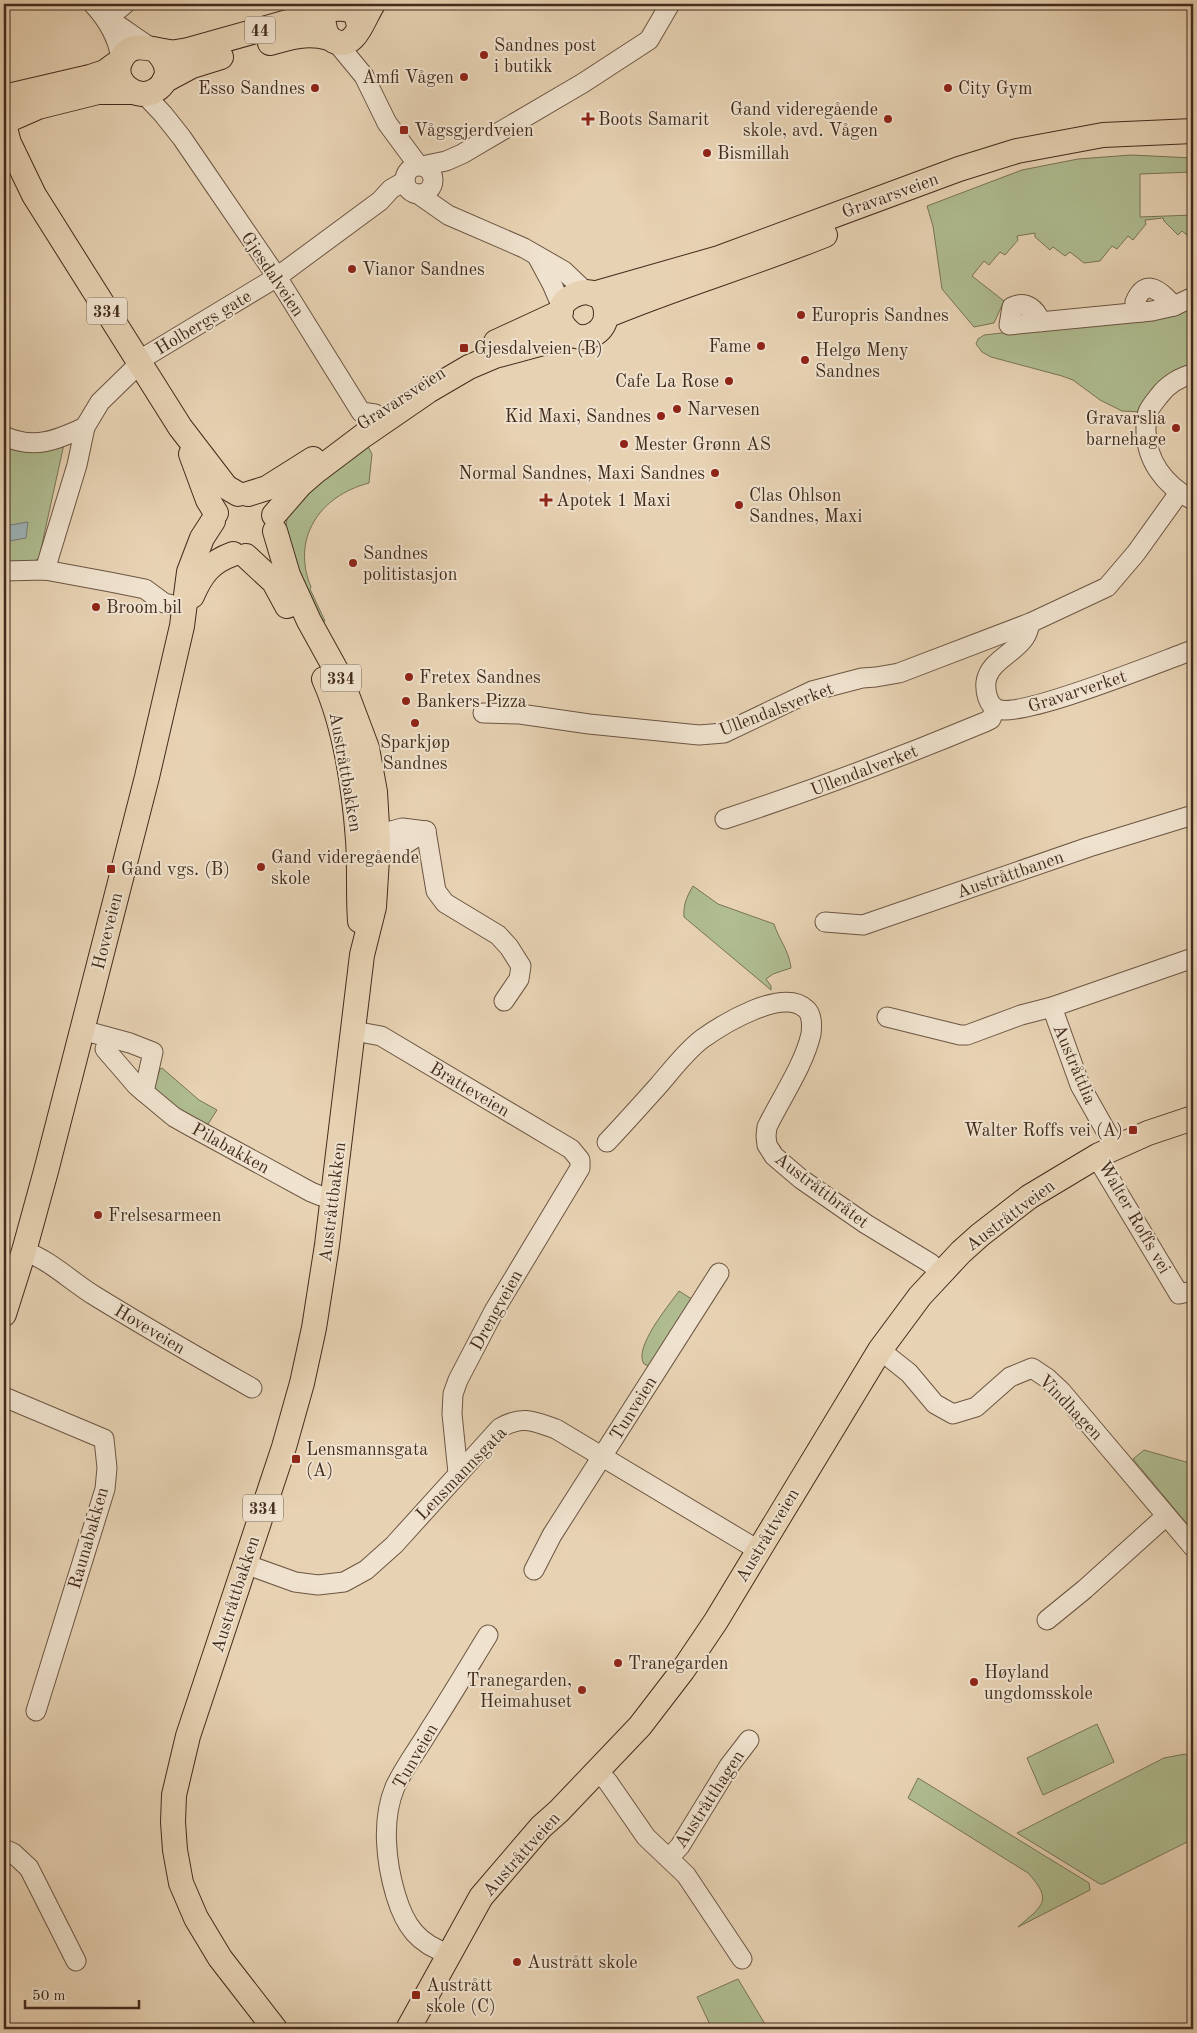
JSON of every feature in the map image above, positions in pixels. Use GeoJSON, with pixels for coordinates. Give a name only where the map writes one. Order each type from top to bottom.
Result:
{"type":"FeatureCollection","features":[{"type":"Feature","properties":{"kind":"main road","name":"44"},"geometry":{"type":"LineString","coordinates":[[5,121],[38,107],[98,92],[151,88],[192,66],[290,37],[317,34],[333,40],[349,41],[356,36],[373,4]]}},
{"type":"Feature","properties":{"kind":"main road","name":"44"},"geometry":{"type":"LineString","coordinates":[[4,97],[104,72],[121,60],[129,50],[140,46],[170,53],[188,50],[336,7]]}},
{"type":"Feature","properties":{"kind":"main road"},"geometry":{"type":"LineString","coordinates":[[333,40],[324,26],[325,20],[336,7],[352,11],[358,20],[359,29]]}},
{"type":"Feature","properties":{"kind":"main road"},"geometry":{"type":"LineString","coordinates":[[121,60],[118,69],[124,86],[151,88],[167,72],[166,63],[162,55],[153,48]]}},
{"type":"Feature","properties":{"kind":"main road","name":"334"},"geometry":{"type":"LineString","coordinates":[[5,121],[9,143],[34,195],[144,359],[180,427],[214,517],[214,535],[222,546],[240,555]]}},
{"type":"Feature","properties":{"kind":"main road","name":"Gravarsveien"},"geometry":{"type":"LineString","coordinates":[[590,293],[719,258],[959,169],[1008,154],[1070,140],[1103,135],[1193,131]]}},
{"type":"Feature","properties":{"kind":"main road","name":"Gravarsveien"},"geometry":{"type":"LineString","coordinates":[[606,316],[646,299],[771,257],[960,177],[983,170],[1035,155],[1078,148],[1132,144],[1193,146]]}},
{"type":"Feature","properties":{"kind":"main road","name":"334"},"geometry":{"type":"LineString","coordinates":[[4,162],[34,195]]}},
{"type":"Feature","properties":{"kind":"main road"},"geometry":{"type":"LineString","coordinates":[[590,293],[604,304],[606,316],[604,325],[593,335],[581,337],[573,335],[562,323],[561,310],[572,295],[590,293]]}},
{"type":"Feature","properties":{"kind":"main road","name":"Gravarsveien"},"geometry":{"type":"LineString","coordinates":[[243,494],[267,488],[294,472],[365,409],[434,375],[477,350],[528,328],[561,310]]}},
{"type":"Feature","properties":{"kind":"main road","name":"Gravarsveien"},"geometry":{"type":"LineString","coordinates":[[274,523],[300,485],[315,472],[428,391],[469,367],[495,356],[573,335]]}},
{"type":"Feature","properties":{"kind":"main road","name":"334"},"geometry":{"type":"LineString","coordinates":[[180,427],[226,487],[259,498],[268,504],[274,523]]}},
{"type":"Feature","properties":{"kind":"main road"},"geometry":{"type":"LineString","coordinates":[[214,517],[224,501],[243,494]]}},
{"type":"Feature","properties":{"kind":"main road","name":"Hoveveien"},"geometry":{"type":"LineString","coordinates":[[4,1314],[24,1252],[147,777],[186,608],[189,572],[202,538],[214,517]]}},
{"type":"Feature","properties":{"kind":"main road"},"geometry":{"type":"LineString","coordinates":[[240,555],[259,552],[270,543],[274,523]]}},
{"type":"Feature","properties":{"kind":"main road","name":"Austråttbakken"},"geometry":{"type":"LineString","coordinates":[[274,523],[288,575],[309,621],[341,679],[367,748],[375,792],[371,839],[374,907],[362,955],[327,1245],[314,1328],[302,1383],[284,1447],[180,1760],[174,1795],[175,1850],[182,1883],[196,1918],[220,1958],[274,2029]]}},
{"type":"Feature","properties":{"kind":"main road","name":"Austråttbakken"},"geometry":{"type":"LineString","coordinates":[[240,555],[274,582],[329,691],[371,839]]}},
{"type":"Feature","properties":{"kind":"main road","name":"Hoveveien"},"geometry":{"type":"LineString","coordinates":[[186,608],[200,576],[220,559],[240,555]]}},
{"type":"Feature","properties":{"kind":"main road","name":"Austråttveien"},"geometry":{"type":"LineString","coordinates":[[408,2029],[481,1897],[541,1827],[598,1771],[640,1726],[683,1670],[716,1621],[880,1350],[898,1323],[941,1273],[980,1234],[1029,1197],[1107,1151],[1148,1133],[1193,1118]]}},
{"type":"Feature","properties":{"kind":"street"},"geometry":{"type":"LineString","coordinates":[[93,4],[107,19],[120,48],[121,60]]}},
{"type":"Feature","properties":{"kind":"street"},"geometry":{"type":"LineString","coordinates":[[107,19],[125,4]]}},
{"type":"Feature","properties":{"kind":"street","name":"Holbergs gate"},"geometry":{"type":"LineString","coordinates":[[45,570],[77,465],[85,427],[100,402],[144,359],[277,278],[380,201],[418,181],[446,161],[462,154],[583,83],[649,40],[670,4]]}},
{"type":"Feature","properties":{"kind":"street"},"geometry":{"type":"LineString","coordinates":[[107,19],[125,28],[136,39],[153,48]]}},
{"type":"Feature","properties":{"kind":"street"},"geometry":{"type":"LineString","coordinates":[[359,29],[364,76]]}},
{"type":"Feature","properties":{"kind":"street"},"geometry":{"type":"LineString","coordinates":[[333,40],[364,76],[418,181],[448,215],[536,255],[564,271],[590,293]]}},
{"type":"Feature","properties":{"kind":"street","name":"Gjesdalveien"},"geometry":{"type":"LineString","coordinates":[[151,88],[174,127],[365,409]]}},
{"type":"Feature","properties":{"kind":"street"},"geometry":{"type":"LineString","coordinates":[[536,255],[552,284],[561,310]]}},
{"type":"Feature","properties":{"kind":"street"},"geometry":{"type":"LineString","coordinates":[[1009,325],[1141,312],[1174,306],[1193,297]]}},
{"type":"Feature","properties":{"kind":"street"},"geometry":{"type":"LineString","coordinates":[[995,708],[986,694],[987,676],[993,666],[1015,649],[1025,637],[1030,623],[1107,587],[1186,497],[1163,478],[1153,463],[1146,436],[1147,412],[1163,390],[1182,376],[1193,374]]}},
{"type":"Feature","properties":{"kind":"street"},"geometry":{"type":"LineString","coordinates":[[4,436],[26,444],[50,441],[85,427]]}},
{"type":"Feature","properties":{"kind":"street"},"geometry":{"type":"LineString","coordinates":[[4,571],[45,570],[145,589],[164,603],[186,608]]}},
{"type":"Feature","properties":{"kind":"street","name":"Ullendalsverket"},"geometry":{"type":"LineString","coordinates":[[483,713],[520,714],[589,724],[699,735],[724,733],[812,691],[862,678],[899,673],[1030,623]]}},
{"type":"Feature","properties":{"kind":"street","name":"Gravarverket"},"geometry":{"type":"LineString","coordinates":[[995,708],[1018,710],[1047,703],[1193,650]]}},
{"type":"Feature","properties":{"kind":"street","name":"Ullendalverket"},"geometry":{"type":"LineString","coordinates":[[725,819],[810,791],[910,754],[990,719],[995,708]]}},
{"type":"Feature","properties":{"kind":"street","name":"Austråttbanen"},"geometry":{"type":"LineString","coordinates":[[825,922],[863,925],[1089,847],[1193,815]]}},
{"type":"Feature","properties":{"kind":"street"},"geometry":{"type":"LineString","coordinates":[[371,839],[402,846],[426,831],[436,891],[445,903],[498,935],[509,947],[520,966],[519,979],[504,1001]]}},
{"type":"Feature","properties":{"kind":"street","name":"Austråttlia"},"geometry":{"type":"LineString","coordinates":[[887,1017],[960,1035],[967,1035],[1021,1015],[1052,1007],[1193,958]]}},
{"type":"Feature","properties":{"kind":"street","name":"Austråttbråtet"},"geometry":{"type":"LineString","coordinates":[[607,1142],[632,1117],[680,1060],[702,1039],[738,1017],[773,1003],[799,1003],[808,1010],[811,1020],[811,1033],[804,1055],[767,1127],[767,1145],[774,1156],[801,1178],[866,1224],[930,1263],[941,1273]]}},
{"type":"Feature","properties":{"kind":"street","name":"Austråttlia"},"geometry":{"type":"LineString","coordinates":[[1052,1007],[1080,1085],[1107,1151]]}},
{"type":"Feature","properties":{"kind":"street"},"geometry":{"type":"LineString","coordinates":[[82,1030],[130,1043],[154,1052],[144,1092]]}},
{"type":"Feature","properties":{"kind":"street","name":"Bratteveien"},"geometry":{"type":"LineString","coordinates":[[354,1031],[381,1036],[571,1149],[580,1160]]}},
{"type":"Feature","properties":{"kind":"street","name":"Pilabakken"},"geometry":{"type":"LineString","coordinates":[[105,1049],[136,1085],[182,1121],[321,1196]]}},
{"type":"Feature","properties":{"kind":"street","name":"Walter Roffs vei"},"geometry":{"type":"LineString","coordinates":[[1107,1151],[1102,1166],[1179,1294],[1193,1291]]}},
{"type":"Feature","properties":{"kind":"street","name":"Drengveien"},"geometry":{"type":"LineString","coordinates":[[458,1473],[452,1414],[453,1394],[458,1380],[494,1311],[580,1168],[580,1160]]}},
{"type":"Feature","properties":{"kind":"street","name":"Hoveveien"},"geometry":{"type":"LineString","coordinates":[[24,1252],[34,1254],[82,1288],[147,1329],[252,1388]]}},
{"type":"Feature","properties":{"kind":"street","name":"Tunveien"},"geometry":{"type":"LineString","coordinates":[[534,1570],[552,1535],[719,1273]]}},
{"type":"Feature","properties":{"kind":"street","name":"Vindhagen"},"geometry":{"type":"LineString","coordinates":[[880,1350],[909,1373],[935,1404],[953,1414],[976,1407],[1010,1377],[1032,1368],[1061,1391],[1193,1547]]}},
{"type":"Feature","properties":{"kind":"street","name":"Raunabakken"},"geometry":{"type":"LineString","coordinates":[[4,1397],[104,1438],[107,1468],[104,1489],[36,1711]]}},
{"type":"Feature","properties":{"kind":"street","name":"Lensmannsgata"},"geometry":{"type":"LineString","coordinates":[[245,1564],[295,1582],[318,1585],[344,1582],[366,1570],[394,1545],[500,1428],[512,1421],[524,1419],[556,1429],[758,1550]]}},
{"type":"Feature","properties":{"kind":"street"},"geometry":{"type":"LineString","coordinates":[[1047,1620],[1085,1589],[1166,1516]]}},
{"type":"Feature","properties":{"kind":"street","name":"Tunveien"},"geometry":{"type":"LineString","coordinates":[[449,1954],[436,1950],[418,1938],[402,1914],[390,1875],[387,1853],[387,1821],[394,1788],[488,1635]]}},
{"type":"Feature","properties":{"kind":"street","name":"Austråtthagen"},"geometry":{"type":"LineString","coordinates":[[669,1858],[680,1846],[729,1766],[749,1740]]}},
{"type":"Feature","properties":{"kind":"street","name":"Austråtthagen"},"geometry":{"type":"LineString","coordinates":[[598,1771],[608,1782],[646,1837],[686,1875],[742,1959]]}},
{"type":"Feature","properties":{"kind":"street"},"geometry":{"type":"LineString","coordinates":[[4,1849],[13,1853],[29,1868],[76,1961]]}},
{"type":"Feature","properties":{"kind":"green space"},"geometry":{"type":"Polygon","coordinates":[[[1131,155],[1193,158],[1193,172],[1140,174],[1140,217],[1193,215],[1193,240],[1182,231],[1178,235],[1163,218],[1145,220],[1146,224],[1133,240],[1128,236],[1117,249],[1112,246],[1100,261],[1084,263],[1070,252],[1065,256],[1053,247],[1050,250],[1035,237],[1035,233],[1017,236],[1018,240],[1005,255],[1000,252],[989,265],[984,261],[972,276],[1004,301],[994,323],[974,327],[942,289],[933,226],[927,206],[1022,170],[1078,159],[1131,155]]]}},
{"type":"Feature","properties":{"kind":"green space"},"geometry":{"type":"Polygon","coordinates":[[[1193,303],[1193,367],[1142,412],[1122,411],[1100,400],[1073,380],[991,357],[982,352],[976,344],[978,339],[984,335],[1137,318],[1193,303]]]}},
{"type":"Feature","properties":{"kind":"green space"},"geometry":{"type":"Polygon","coordinates":[[[4,439],[64,444],[39,558],[33,562],[4,566],[4,439]]]}},
{"type":"Feature","properties":{"kind":"green space"},"geometry":{"type":"Polygon","coordinates":[[[366,443],[372,454],[369,483],[351,489],[323,509],[307,536],[305,552],[310,589],[325,621],[319,625],[304,600],[285,533],[287,518],[297,502],[366,443]]]}},
{"type":"Feature","properties":{"kind":"green space"},"geometry":{"type":"Polygon","coordinates":[[[693,886],[718,904],[774,924],[788,956],[791,968],[773,974],[766,979],[771,986],[771,990],[684,917],[686,901],[693,886]]]}},
{"type":"Feature","properties":{"kind":"green space"},"geometry":{"type":"Polygon","coordinates":[[[162,1068],[199,1100],[217,1110],[208,1124],[202,1126],[156,1095],[154,1087],[162,1068]]]}},
{"type":"Feature","properties":{"kind":"green space"},"geometry":{"type":"Polygon","coordinates":[[[679,1291],[695,1301],[649,1366],[644,1364],[642,1357],[643,1348],[654,1327],[679,1291]]]}},
{"type":"Feature","properties":{"kind":"green space"},"geometry":{"type":"Polygon","coordinates":[[[1144,1450],[1193,1464],[1193,1531],[1133,1459],[1144,1450]]]}},
{"type":"Feature","properties":{"kind":"green space"},"geometry":{"type":"Polygon","coordinates":[[[1097,1724],[1114,1762],[1043,1795],[1027,1758],[1097,1724]]]}},
{"type":"Feature","properties":{"kind":"green space"},"geometry":{"type":"Polygon","coordinates":[[[1185,1754],[1193,1760],[1193,1839],[1103,1884],[1100,1884],[1017,1833],[1164,1758],[1185,1754]]]}},
{"type":"Feature","properties":{"kind":"green space"},"geometry":{"type":"Polygon","coordinates":[[[918,1778],[1089,1883],[1090,1890],[1018,1927],[1042,1903],[1041,1890],[1036,1882],[1028,1873],[908,1798],[918,1778]]]}},
{"type":"Feature","properties":{"kind":"green space"},"geometry":{"type":"Polygon","coordinates":[[[738,1979],[768,2029],[712,2029],[697,1997],[738,1979]]]}},
{"type":"Feature","properties":{"kind":"water"},"geometry":{"type":"Polygon","coordinates":[[[28,522],[26,538],[4,542],[4,526],[28,522]]]}},
{"type":"Feature","properties":{"kind":"railway"},"geometry":{"type":"LineString","coordinates":[[4,20],[8,4]]}},
{"type":"Feature","properties":{"kind":"place","name":"Sandnes post i butikk"},"geometry":{"type":"Point","coordinates":[484,55]}},
{"type":"Feature","properties":{"kind":"place","name":"Amfi Vågen"},"geometry":{"type":"Point","coordinates":[464,77]}},
{"type":"Feature","properties":{"kind":"place","name":"Esso Sandnes"},"geometry":{"type":"Point","coordinates":[315,88]}},
{"type":"Feature","properties":{"kind":"place","name":"City Gym"},"geometry":{"type":"Point","coordinates":[948,88]}},
{"type":"Feature","properties":{"kind":"place","name":"Boots Samarit"},"geometry":{"type":"Point","coordinates":[588,119]}},
{"type":"Feature","properties":{"kind":"place","name":"Gand videregående skole, avd. Vågen"},"geometry":{"type":"Point","coordinates":[888,119]}},
{"type":"Feature","properties":{"kind":"place","name":"Vågsgjerdveien"},"geometry":{"type":"Point","coordinates":[404,130]}},
{"type":"Feature","properties":{"kind":"place","name":"Bismillah"},"geometry":{"type":"Point","coordinates":[707,153]}},
{"type":"Feature","properties":{"kind":"place","name":"Vianor Sandnes"},"geometry":{"type":"Point","coordinates":[352,269]}},
{"type":"Feature","properties":{"kind":"place","name":"Europris Sandnes"},"geometry":{"type":"Point","coordinates":[801,315]}},
{"type":"Feature","properties":{"kind":"place","name":"Fame"},"geometry":{"type":"Point","coordinates":[761,346]}},
{"type":"Feature","properties":{"kind":"place","name":"Gjesdalveien (B)"},"geometry":{"type":"Point","coordinates":[464,348]}},
{"type":"Feature","properties":{"kind":"place","name":"Helgø Meny Sandnes"},"geometry":{"type":"Point","coordinates":[805,360]}},
{"type":"Feature","properties":{"kind":"place","name":"Cafe La Rose"},"geometry":{"type":"Point","coordinates":[729,381]}},
{"type":"Feature","properties":{"kind":"place","name":"Narvesen"},"geometry":{"type":"Point","coordinates":[677,409]}},
{"type":"Feature","properties":{"kind":"place","name":"Kid Maxi, Sandnes"},"geometry":{"type":"Point","coordinates":[661,416]}},
{"type":"Feature","properties":{"kind":"place","name":"Gravarslia barnehage"},"geometry":{"type":"Point","coordinates":[1176,428]}},
{"type":"Feature","properties":{"kind":"place","name":"Mester Grønn AS"},"geometry":{"type":"Point","coordinates":[624,444]}},
{"type":"Feature","properties":{"kind":"place","name":"Normal Sandnes, Maxi Sandnes"},"geometry":{"type":"Point","coordinates":[715,473]}},
{"type":"Feature","properties":{"kind":"place","name":"Apotek 1 Maxi"},"geometry":{"type":"Point","coordinates":[546,500]}},
{"type":"Feature","properties":{"kind":"place","name":"Clas Ohlson Sandnes, Maxi"},"geometry":{"type":"Point","coordinates":[739,505]}},
{"type":"Feature","properties":{"kind":"place","name":"Sandnes politistasjon"},"geometry":{"type":"Point","coordinates":[353,563]}},
{"type":"Feature","properties":{"kind":"place","name":"Broom bil"},"geometry":{"type":"Point","coordinates":[96,607]}},
{"type":"Feature","properties":{"kind":"place","name":"Fretex Sandnes"},"geometry":{"type":"Point","coordinates":[409,677]}},
{"type":"Feature","properties":{"kind":"place","name":"Bankers Pizza"},"geometry":{"type":"Point","coordinates":[406,701]}},
{"type":"Feature","properties":{"kind":"place","name":"Sparkjøp Sandnes"},"geometry":{"type":"Point","coordinates":[415,723]}},
{"type":"Feature","properties":{"kind":"place","name":"Gand videregående skole"},"geometry":{"type":"Point","coordinates":[261,867]}},
{"type":"Feature","properties":{"kind":"place","name":"Gand vgs. (B)"},"geometry":{"type":"Point","coordinates":[111,869]}},
{"type":"Feature","properties":{"kind":"place","name":"Walter Roffs vei (A)"},"geometry":{"type":"Point","coordinates":[1133,1130]}},
{"type":"Feature","properties":{"kind":"place","name":"Frelsesarmeen"},"geometry":{"type":"Point","coordinates":[98,1215]}},
{"type":"Feature","properties":{"kind":"place","name":"Lensmannsgata (A)"},"geometry":{"type":"Point","coordinates":[296,1459]}},
{"type":"Feature","properties":{"kind":"place","name":"Tranegarden"},"geometry":{"type":"Point","coordinates":[618,1663]}},
{"type":"Feature","properties":{"kind":"place","name":"Høyland ungdomsskole"},"geometry":{"type":"Point","coordinates":[974,1682]}},
{"type":"Feature","properties":{"kind":"place","name":"Tranegarden, Heimahuset"},"geometry":{"type":"Point","coordinates":[582,1690]}},
{"type":"Feature","properties":{"kind":"place","name":"Austrått skole"},"geometry":{"type":"Point","coordinates":[517,1962]}},
{"type":"Feature","properties":{"kind":"place","name":"Austrått skole (C)"},"geometry":{"type":"Point","coordinates":[416,1995]}}]}
